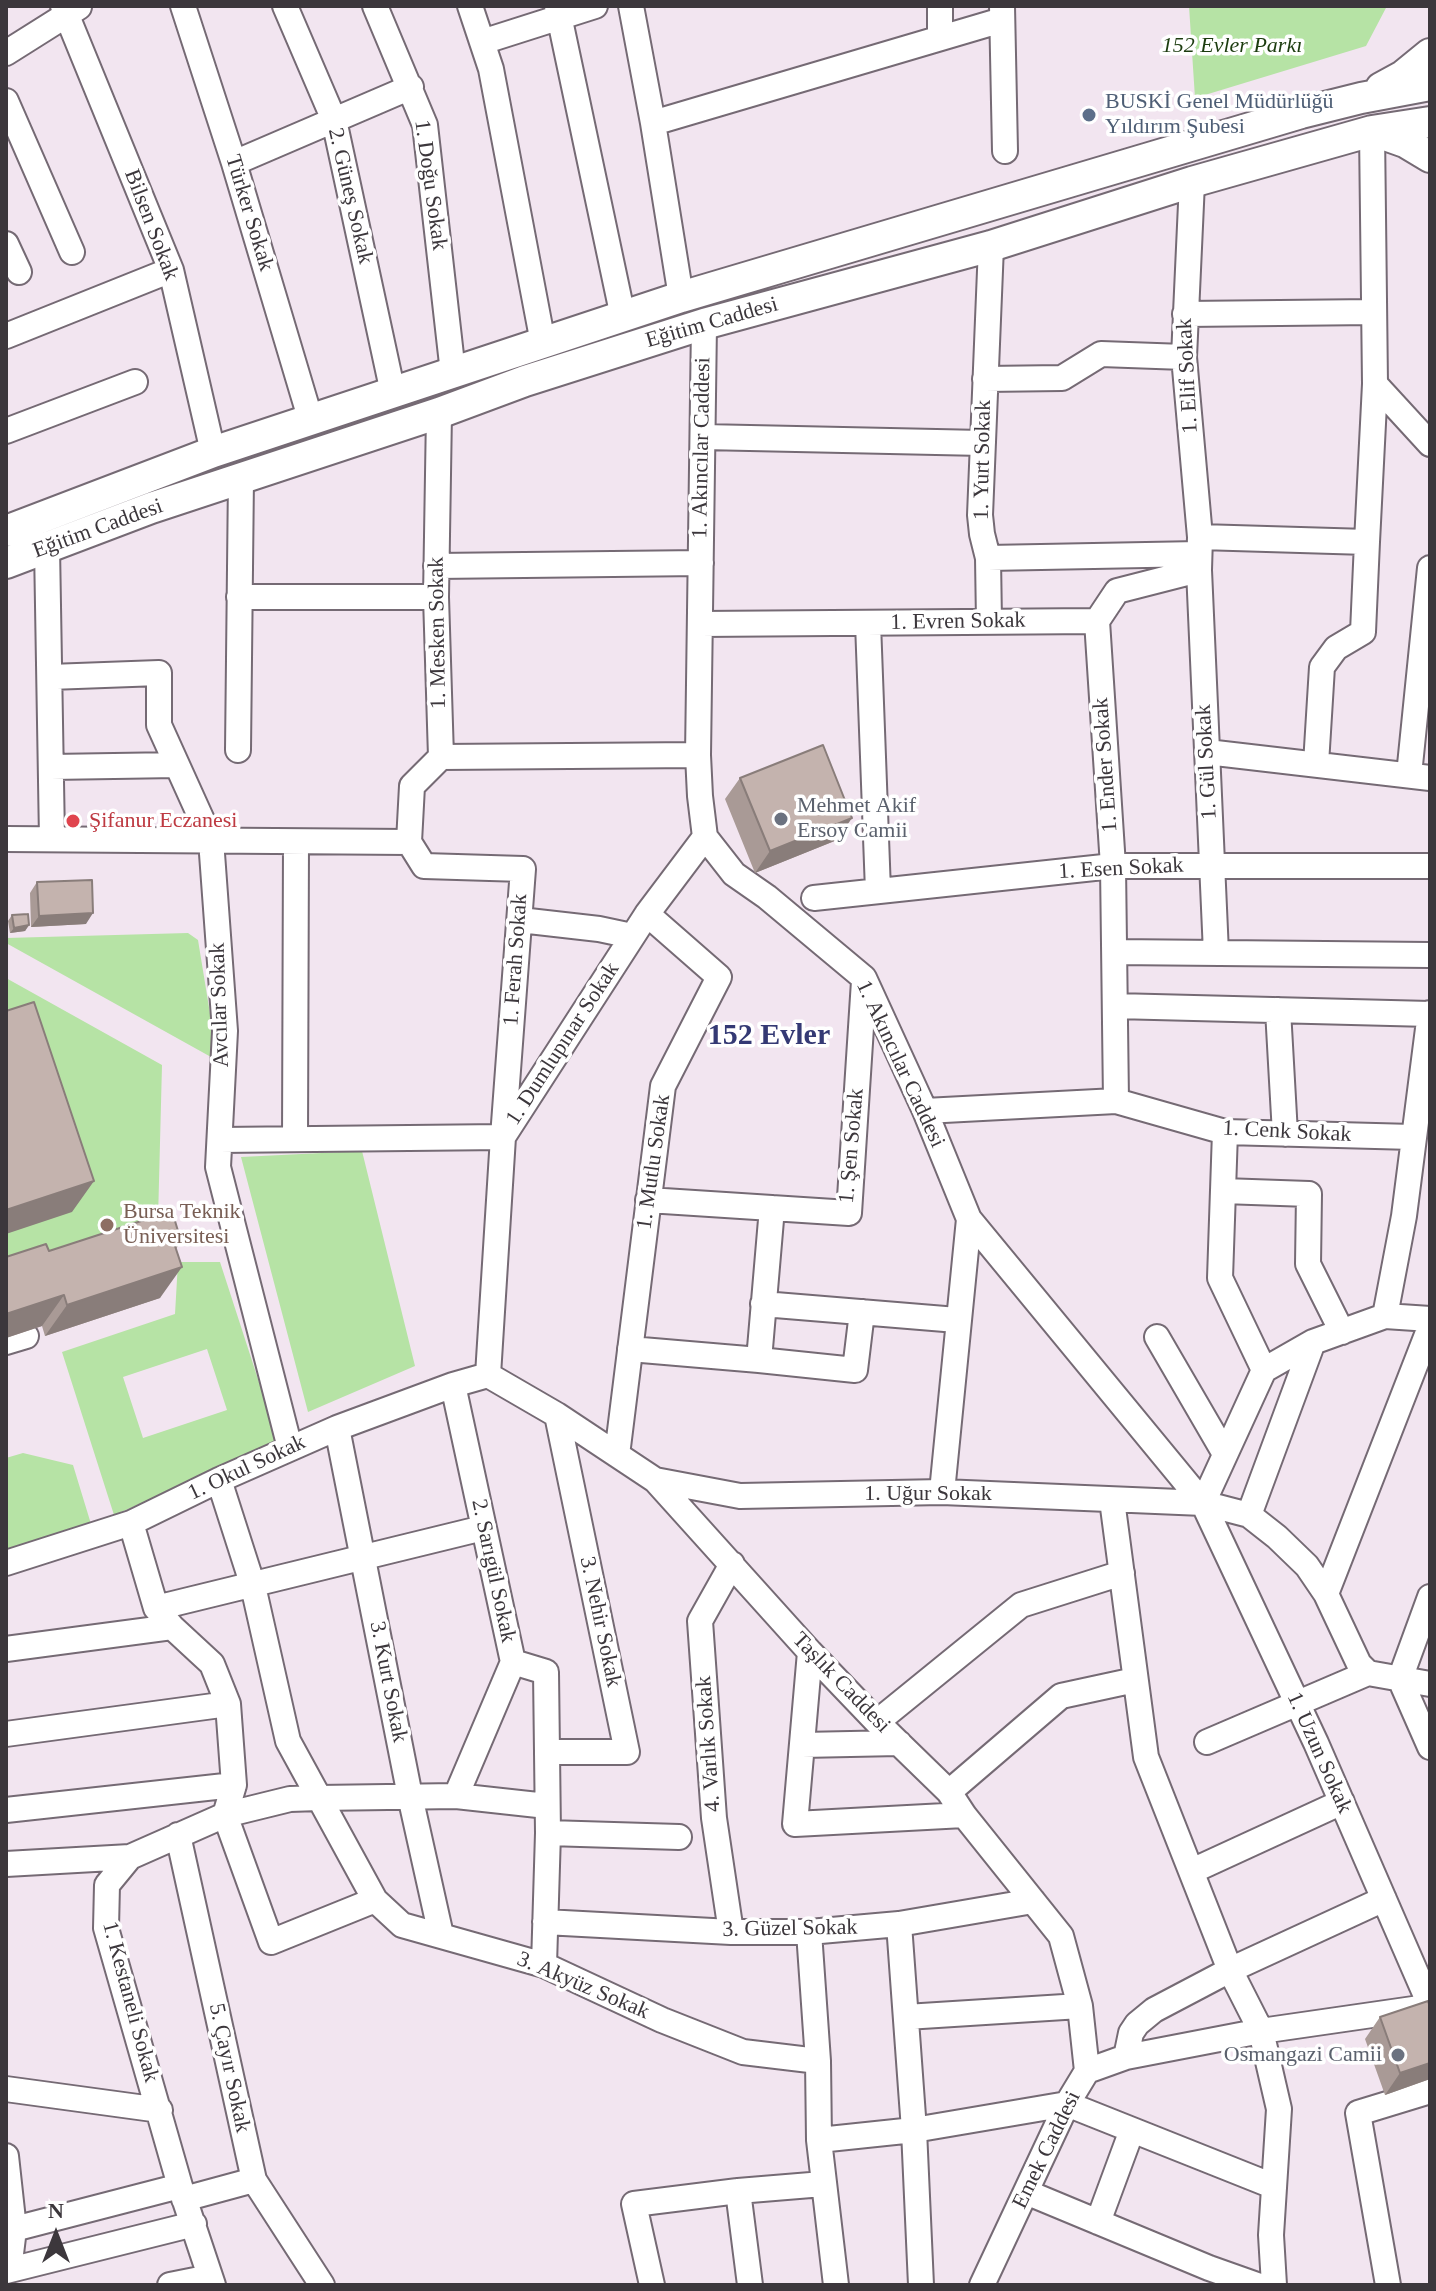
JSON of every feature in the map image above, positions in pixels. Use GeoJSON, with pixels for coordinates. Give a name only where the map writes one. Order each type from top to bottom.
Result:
{"type":"FeatureCollection","features":[{"type":"Feature","properties":{"kind":"main road"},"geometry":{"type":"LineString","coordinates":[[1361,98],[1403,76],[1430,54]]}},
{"type":"Feature","properties":{"kind":"main road"},"geometry":{"type":"LineString","coordinates":[[1361,98],[1430,85]]}},
{"type":"Feature","properties":{"kind":"main road","name":"Eğitim Caddesi"},"geometry":{"type":"LineString","coordinates":[[6,531],[213,452],[681,297],[1301,113],[1361,98]]}},
{"type":"Feature","properties":{"kind":"main road","name":"Eğitim Caddesi"},"geometry":{"type":"LineString","coordinates":[[6,563],[241,477],[704,324],[991,246],[1192,182],[1372,131],[1430,122]]}},
{"type":"Feature","properties":{"kind":"main road"},"geometry":{"type":"LineString","coordinates":[[1372,131],[1405,142],[1430,157]]}},
{"type":"Feature","properties":{"kind":"street","name":"Türker Sokak"},"geometry":{"type":"LineString","coordinates":[[183,6],[234,163],[311,421]]}},
{"type":"Feature","properties":{"kind":"street","name":"2. Güneş Sokak"},"geometry":{"type":"LineString","coordinates":[[285,6],[334,120],[393,393]]}},
{"type":"Feature","properties":{"kind":"street","name":"1. Doğu Sokak"},"geometry":{"type":"LineString","coordinates":[[375,6],[425,125],[453,373]]}},
{"type":"Feature","properties":{"kind":"street"},"geometry":{"type":"LineString","coordinates":[[470,6],[491,69],[543,343]]}},
{"type":"Feature","properties":{"kind":"street"},"geometry":{"type":"LineString","coordinates":[[482,42],[559,11],[595,6]]}},
{"type":"Feature","properties":{"kind":"street"},"geometry":{"type":"LineString","coordinates":[[631,6],[681,297]]}},
{"type":"Feature","properties":{"kind":"street"},"geometry":{"type":"LineString","coordinates":[[940,6],[940,38]]}},
{"type":"Feature","properties":{"kind":"street"},"geometry":{"type":"LineString","coordinates":[[6,53],[71,9]]}},
{"type":"Feature","properties":{"kind":"street","name":"Bilsen Sokak"},"geometry":{"type":"LineString","coordinates":[[71,9],[171,270],[213,452]]}},
{"type":"Feature","properties":{"kind":"street"},"geometry":{"type":"LineString","coordinates":[[559,11],[623,317]]}},
{"type":"Feature","properties":{"kind":"street"},"geometry":{"type":"LineString","coordinates":[[653,123],[940,38],[1002,13],[1005,151]]}},
{"type":"Feature","properties":{"kind":"street"},"geometry":{"type":"LineString","coordinates":[[234,163],[411,87]]}},
{"type":"Feature","properties":{"kind":"street"},"geometry":{"type":"LineString","coordinates":[[6,101],[72,252]]}},
{"type":"Feature","properties":{"kind":"street"},"geometry":{"type":"LineString","coordinates":[[1316,764],[1322,667],[1336,648],[1363,632],[1375,384],[1372,131]]}},
{"type":"Feature","properties":{"kind":"street","name":"1. Elif Sokak"},"geometry":{"type":"LineString","coordinates":[[1192,182],[1184,357],[1199,554]]}},
{"type":"Feature","properties":{"kind":"street"},"geometry":{"type":"LineString","coordinates":[[6,244],[19,272]]}},
{"type":"Feature","properties":{"kind":"street","name":"1. Yurt Sokak"},"geometry":{"type":"LineString","coordinates":[[989,622],[988,558],[980,515],[991,246]]}},
{"type":"Feature","properties":{"kind":"street"},"geometry":{"type":"LineString","coordinates":[[6,336],[171,270]]}},
{"type":"Feature","properties":{"kind":"street"},"geometry":{"type":"LineString","coordinates":[[1185,314],[1374,312]]}},
{"type":"Feature","properties":{"kind":"street","name":"1. Akıncılar Caddesi"},"geometry":{"type":"LineString","coordinates":[[704,324],[698,755],[705,837],[734,874],[767,897],[864,978],[925,1111],[969,1219],[1203,1503]]}},
{"type":"Feature","properties":{"kind":"street"},"geometry":{"type":"LineString","coordinates":[[985,379],[1062,378],[1101,354],[1184,357]]}},
{"type":"Feature","properties":{"kind":"street"},"geometry":{"type":"LineString","coordinates":[[6,431],[135,382]]}},
{"type":"Feature","properties":{"kind":"street"},"geometry":{"type":"LineString","coordinates":[[1375,384],[1430,444]]}},
{"type":"Feature","properties":{"kind":"street","name":"1. Mesken Sokak"},"geometry":{"type":"LineString","coordinates":[[439,413],[436,597],[441,757]]}},
{"type":"Feature","properties":{"kind":"street"},"geometry":{"type":"LineString","coordinates":[[703,437],[983,443]]}},
{"type":"Feature","properties":{"kind":"street"},"geometry":{"type":"LineString","coordinates":[[238,750],[241,477]]}},
{"type":"Feature","properties":{"kind":"street"},"geometry":{"type":"LineString","coordinates":[[988,558],[1199,554],[1367,542]]}},
{"type":"Feature","properties":{"kind":"street"},"geometry":{"type":"LineString","coordinates":[[47,547],[52,839]]}},
{"type":"Feature","properties":{"kind":"street"},"geometry":{"type":"LineString","coordinates":[[1097,621],[1117,591],[1199,554]]}},
{"type":"Feature","properties":{"kind":"street","name":"1. Gül Sokak"},"geometry":{"type":"LineString","coordinates":[[1199,554],[1216,953]]}},
{"type":"Feature","properties":{"kind":"street"},"geometry":{"type":"LineString","coordinates":[[436,566],[701,563]]}},
{"type":"Feature","properties":{"kind":"street"},"geometry":{"type":"LineString","coordinates":[[1207,752],[1420,776],[1430,568]]}},
{"type":"Feature","properties":{"kind":"street"},"geometry":{"type":"LineString","coordinates":[[239,597],[436,597]]}},
{"type":"Feature","properties":{"kind":"street","name":"1. Evren Sokak"},"geometry":{"type":"LineString","coordinates":[[700,624],[1097,621]]}},
{"type":"Feature","properties":{"kind":"street","name":"1. Ender Sokak"},"geometry":{"type":"LineString","coordinates":[[1097,621],[1113,866],[1116,1101]]}},
{"type":"Feature","properties":{"kind":"street"},"geometry":{"type":"LineString","coordinates":[[868,623],[878,891]]}},
{"type":"Feature","properties":{"kind":"street","name":"Avcılar Sokak"},"geometry":{"type":"LineString","coordinates":[[50,677],[159,673],[159,725],[211,840],[225,1031],[218,1167],[290,1448]]}},
{"type":"Feature","properties":{"kind":"street"},"geometry":{"type":"LineString","coordinates":[[6,839],[409,842],[412,786],[441,757],[698,755]]}},
{"type":"Feature","properties":{"kind":"street"},"geometry":{"type":"LineString","coordinates":[[51,767],[177,765]]}},
{"type":"Feature","properties":{"kind":"street","name":"1. Dumlupınar Sokak"},"geometry":{"type":"LineString","coordinates":[[488,1375],[503,1137],[632,936],[705,837]]}},
{"type":"Feature","properties":{"kind":"street"},"geometry":{"type":"LineString","coordinates":[[295,1139],[296,842]]}},
{"type":"Feature","properties":{"kind":"street","name":"1. Ferah Sokak"},"geometry":{"type":"LineString","coordinates":[[409,842],[424,866],[523,869],[503,1137]]}},
{"type":"Feature","properties":{"kind":"street","name":"1. Esen Sokak"},"geometry":{"type":"LineString","coordinates":[[814,898],[1113,866],[1430,866]]}},
{"type":"Feature","properties":{"kind":"street","name":"1. Mutlu Sokak"},"geometry":{"type":"LineString","coordinates":[[617,1455],[663,1086],[719,977],[647,914]]}},
{"type":"Feature","properties":{"kind":"street"},"geometry":{"type":"LineString","coordinates":[[520,920],[632,936]]}},
{"type":"Feature","properties":{"kind":"street"},"geometry":{"type":"LineString","coordinates":[[1115,952],[1430,955]]}},
{"type":"Feature","properties":{"kind":"street","name":"1. Şen Sokak"},"geometry":{"type":"LineString","coordinates":[[648,1200],[849,1213],[864,978]]}},
{"type":"Feature","properties":{"kind":"street"},"geometry":{"type":"LineString","coordinates":[[1115,1006],[1430,1013],[1419,1125],[1385,1316]]}},
{"type":"Feature","properties":{"kind":"street"},"geometry":{"type":"LineString","coordinates":[[1278,1010],[1285,1134]]}},
{"type":"Feature","properties":{"kind":"street","name":"1. Cenk Sokak"},"geometry":{"type":"LineString","coordinates":[[925,1111],[1116,1101],[1225,1132],[1285,1134],[1419,1125]]}},
{"type":"Feature","properties":{"kind":"street"},"geometry":{"type":"LineString","coordinates":[[1225,1132],[1220,1278],[1264,1370]]}},
{"type":"Feature","properties":{"kind":"street"},"geometry":{"type":"LineString","coordinates":[[220,1140],[503,1137]]}},
{"type":"Feature","properties":{"kind":"street"},"geometry":{"type":"LineString","coordinates":[[1223,1191],[1309,1194],[1308,1264],[1342,1332]]}},
{"type":"Feature","properties":{"kind":"street"},"geometry":{"type":"LineString","coordinates":[[759,1360],[772,1208]]}},
{"type":"Feature","properties":{"kind":"street"},"geometry":{"type":"LineString","coordinates":[[942,1492],[969,1219]]}},
{"type":"Feature","properties":{"kind":"street"},"geometry":{"type":"LineString","coordinates":[[763,1304],[957,1320]]}},
{"type":"Feature","properties":{"kind":"street"},"geometry":{"type":"LineString","coordinates":[[630,1349],[855,1370],[862,1312]]}},
{"type":"Feature","properties":{"kind":"street"},"geometry":{"type":"LineString","coordinates":[[1368,1673],[1359,1664],[1326,1594],[1307,1566],[1249,1515],[1203,1503],[1264,1370],[1313,1342],[1385,1316],[1430,1319]]}},
{"type":"Feature","properties":{"kind":"street"},"geometry":{"type":"LineString","coordinates":[[1326,1594],[1430,1327]]}},
{"type":"Feature","properties":{"kind":"street"},"geometry":{"type":"LineString","coordinates":[[1157,1337],[1225,1454]]}},
{"type":"Feature","properties":{"kind":"street"},"geometry":{"type":"LineString","coordinates":[[1249,1515],[1313,1342]]}},
{"type":"Feature","properties":{"kind":"street","name":"1. Okul Sokak"},"geometry":{"type":"LineString","coordinates":[[6,1563],[131,1523],[337,1428],[488,1375]]}},
{"type":"Feature","properties":{"kind":"street","name":"Taşlık Caddesi"},"geometry":{"type":"LineString","coordinates":[[488,1375],[557,1415],[655,1480],[810,1652],[949,1792],[1061,1936],[1080,2006],[1087,2071]]}},
{"type":"Feature","properties":{"kind":"street","name":"2. Sarıgül Sokak"},"geometry":{"type":"LineString","coordinates":[[453,1385],[513,1662],[456,1796]]}},
{"type":"Feature","properties":{"kind":"street","name":"3. Nehir Sokak"},"geometry":{"type":"LineString","coordinates":[[548,1752],[627,1752],[557,1415]]}},
{"type":"Feature","properties":{"kind":"street","name":"3. Kurt Sokak"},"geometry":{"type":"LineString","coordinates":[[337,1428],[410,1796],[441,1935]]}},
{"type":"Feature","properties":{"kind":"street","name":"3. Akyüz Sokak"},"geometry":{"type":"LineString","coordinates":[[219,1480],[253,1586],[288,1741],[375,1900],[402,1925],[544,1965],[662,2020],[743,2052],[818,2061]]}},
{"type":"Feature","properties":{"kind":"street","name":"1. Uğur Sokak"},"geometry":{"type":"LineString","coordinates":[[655,1480],[740,1496],[942,1492],[1203,1503]]}},
{"type":"Feature","properties":{"kind":"street"},"geometry":{"type":"LineString","coordinates":[[1112,1500],[1146,1757],[1230,1970],[1261,2031],[1279,2109],[1271,2235],[1274,2285]]}},
{"type":"Feature","properties":{"kind":"street","name":"1. Uzun Sokak"},"geometry":{"type":"LineString","coordinates":[[1203,1503],[1342,1802],[1430,2006]]}},
{"type":"Feature","properties":{"kind":"street"},"geometry":{"type":"LineString","coordinates":[[131,1523],[164,1618],[212,1664],[228,1704],[234,1785],[225,1815],[271,1942],[375,1900]]}},
{"type":"Feature","properties":{"kind":"street"},"geometry":{"type":"LineString","coordinates":[[6,1649],[164,1618],[253,1586],[483,1528]]}},
{"type":"Feature","properties":{"kind":"street","name":"4. Varlık Sokak"},"geometry":{"type":"LineString","coordinates":[[731,1932],[714,1818],[700,1621],[732,1564]]}},
{"type":"Feature","properties":{"kind":"street"},"geometry":{"type":"LineString","coordinates":[[877,1722],[1021,1605],[1122,1573]]}},
{"type":"Feature","properties":{"kind":"street"},"geometry":{"type":"LineString","coordinates":[[1430,1597],[1400,1679],[1430,1747]]}},
{"type":"Feature","properties":{"kind":"street"},"geometry":{"type":"LineString","coordinates":[[810,1652],[795,1824],[964,1815]]}},
{"type":"Feature","properties":{"kind":"street"},"geometry":{"type":"LineString","coordinates":[[513,1662],[546,1672],[548,1833],[544,1965]]}},
{"type":"Feature","properties":{"kind":"street"},"geometry":{"type":"LineString","coordinates":[[1207,1742],[1368,1673],[1430,1684]]}},
{"type":"Feature","properties":{"kind":"street"},"geometry":{"type":"LineString","coordinates":[[949,1792],[1061,1696],[1135,1680]]}},
{"type":"Feature","properties":{"kind":"street"},"geometry":{"type":"LineString","coordinates":[[6,1734],[228,1704]]}},
{"type":"Feature","properties":{"kind":"street"},"geometry":{"type":"LineString","coordinates":[[802,1745],[899,1743]]}},
{"type":"Feature","properties":{"kind":"street"},"geometry":{"type":"LineString","coordinates":[[6,1810],[234,1785]]}},
{"type":"Feature","properties":{"kind":"street","name":"1. Kestaneli Sokak"},"geometry":{"type":"LineString","coordinates":[[211,2281],[182,2192],[106,1928],[107,1885],[130,1857],[225,1815],[290,1799],[456,1796],[547,1806]]}},
{"type":"Feature","properties":{"kind":"street"},"geometry":{"type":"LineString","coordinates":[[1192,1871],[1342,1802]]}},
{"type":"Feature","properties":{"kind":"street"},"geometry":{"type":"LineString","coordinates":[[548,1833],[679,1837]]}},
{"type":"Feature","properties":{"kind":"street","name":"5. Çayır Sokak"},"geometry":{"type":"LineString","coordinates":[[178,1835],[254,2180],[322,2285]]}},
{"type":"Feature","properties":{"kind":"street"},"geometry":{"type":"LineString","coordinates":[[6,1864],[130,1857]]}},
{"type":"Feature","properties":{"kind":"street"},"geometry":{"type":"LineString","coordinates":[[1126,2057],[1131,2033],[1145,2016],[1230,1970],[1384,1899]]}},
{"type":"Feature","properties":{"kind":"street","name":"3. Güzel Sokak"},"geometry":{"type":"LineString","coordinates":[[545,1922],[731,1932],[809,1932],[899,1924],[1033,1901]]}},
{"type":"Feature","properties":{"kind":"street"},"geometry":{"type":"LineString","coordinates":[[899,1924],[914,2130],[921,2285]]}},
{"type":"Feature","properties":{"kind":"street"},"geometry":{"type":"LineString","coordinates":[[809,1932],[818,2061],[819,2140],[836,2285]]}},
{"type":"Feature","properties":{"kind":"street"},"geometry":{"type":"LineString","coordinates":[[906,2017],[1080,2006]]}},
{"type":"Feature","properties":{"kind":"street","name":"Emek Caddesi"},"geometry":{"type":"LineString","coordinates":[[991,2283],[1026,2192],[1067,2104],[1087,2071],[1126,2057],[1261,2031],[1430,2006]]}},
{"type":"Feature","properties":{"kind":"street"},"geometry":{"type":"LineString","coordinates":[[6,2089],[160,2110]]}},
{"type":"Feature","properties":{"kind":"street"},"geometry":{"type":"LineString","coordinates":[[1388,2285],[1358,2113],[1430,2091]]}},
{"type":"Feature","properties":{"kind":"street"},"geometry":{"type":"LineString","coordinates":[[819,2140],[914,2130],[1067,2104],[1273,2186]]}},
{"type":"Feature","properties":{"kind":"street"},"geometry":{"type":"LineString","coordinates":[[1098,2222],[1132,2130]]}},
{"type":"Feature","properties":{"kind":"street"},"geometry":{"type":"LineString","coordinates":[[6,2156],[14,2229],[7,2270],[194,2224]]}},
{"type":"Feature","properties":{"kind":"street"},"geometry":{"type":"LineString","coordinates":[[14,2229],[182,2192],[254,2180]]}},
{"type":"Feature","properties":{"kind":"street"},"geometry":{"type":"LineString","coordinates":[[652,2285],[634,2204],[823,2184]]}},
{"type":"Feature","properties":{"kind":"street"},"geometry":{"type":"LineString","coordinates":[[738,2191],[750,2285]]}},
{"type":"Feature","properties":{"kind":"street"},"geometry":{"type":"LineString","coordinates":[[1026,2192],[1098,2222],[1206,2277],[1257,2285]]}},
{"type":"Feature","properties":{"kind":"street"},"geometry":{"type":"LineString","coordinates":[[170,2285],[211,2281]]}},
{"type":"Feature","properties":{"kind":"green space","name":"152 Evler Parkı"},"geometry":{"type":"Polygon","coordinates":[[[1189,6],[1387,6],[1366,46],[1195,98],[1189,6]]]}},
{"type":"Feature","properties":{"kind":"green space"},"geometry":{"type":"Polygon","coordinates":[[[188,933],[198,940],[214,1038],[211,1057],[6,943],[6,938],[188,933]]]}},
{"type":"Feature","properties":{"kind":"green space"},"geometry":{"type":"Polygon","coordinates":[[[6,978],[162,1065],[158,1220],[6,1281],[6,978]]]}},
{"type":"Feature","properties":{"kind":"green space"},"geometry":{"type":"Polygon","coordinates":[[[362,1151],[415,1366],[308,1412],[241,1157],[362,1151]]]}},
{"type":"Feature","properties":{"kind":"green space"},"geometry":{"type":"Polygon","coordinates":[[[178,1262],[220,1262],[279,1444],[114,1515],[62,1352],[175,1314],[178,1262]],[[207,1349],[123,1377],[143,1438],[227,1410],[207,1349]]]}},
{"type":"Feature","properties":{"kind":"green space"},"geometry":{"type":"Polygon","coordinates":[[[23,1453],[73,1465],[91,1524],[6,1554],[6,1458],[23,1453]]]}},
{"type":"Feature","properties":{"kind":"building","name":"Mehmet Akif Ersoy Camii"},"geometry":{"type":"Polygon","coordinates":[[[823,745],[852,818],[770,851],[740,778],[823,745]]]}},
{"type":"Feature","properties":{"kind":"building"},"geometry":{"type":"Polygon","coordinates":[[[92,880],[93,913],[39,916],[37,882],[92,880]]]}},
{"type":"Feature","properties":{"kind":"building"},"geometry":{"type":"Polygon","coordinates":[[[28,914],[29,925],[14,928],[12,915],[28,914]]]}},
{"type":"Feature","properties":{"kind":"building"},"geometry":{"type":"Polygon","coordinates":[[[34,1002],[94,1181],[6,1210],[6,1011],[34,1002]]]}},
{"type":"Feature","properties":{"kind":"building"},"geometry":{"type":"Polygon","coordinates":[[[172,1211],[181,1241],[174,1243],[182,1267],[67,1305],[64,1295],[6,1314],[6,1257],[46,1244],[49,1251],[172,1211]]]}},
{"type":"Feature","properties":{"kind":"building"},"geometry":{"type":"Polygon","coordinates":[[[1428,2001],[1430,2063],[1400,2073],[1380,2017],[1428,2001]]]}},
{"type":"Feature","properties":{"kind":"place","name":"BUSKİ Genel Müdürlüğü Yıldırım Şubesi"},"geometry":{"type":"Point","coordinates":[1089,115]}},
{"type":"Feature","properties":{"kind":"place","name":"Mehmet Akif Ersoy Camii"},"geometry":{"type":"Point","coordinates":[781,819]}},
{"type":"Feature","properties":{"kind":"place","name":"Şifanur Eczanesi"},"geometry":{"type":"Point","coordinates":[73,821]}},
{"type":"Feature","properties":{"kind":"place","name":"Bursa Teknik Üniversitesi"},"geometry":{"type":"Point","coordinates":[107,1225]}},
{"type":"Feature","properties":{"kind":"place","name":"Osmangazi Camii"},"geometry":{"type":"Point","coordinates":[1398,2055]}},
{"type":"Feature","properties":{"kind":"district","name":"152 Evler"},"geometry":{"type":"Point","coordinates":[769,1036]}}]}
